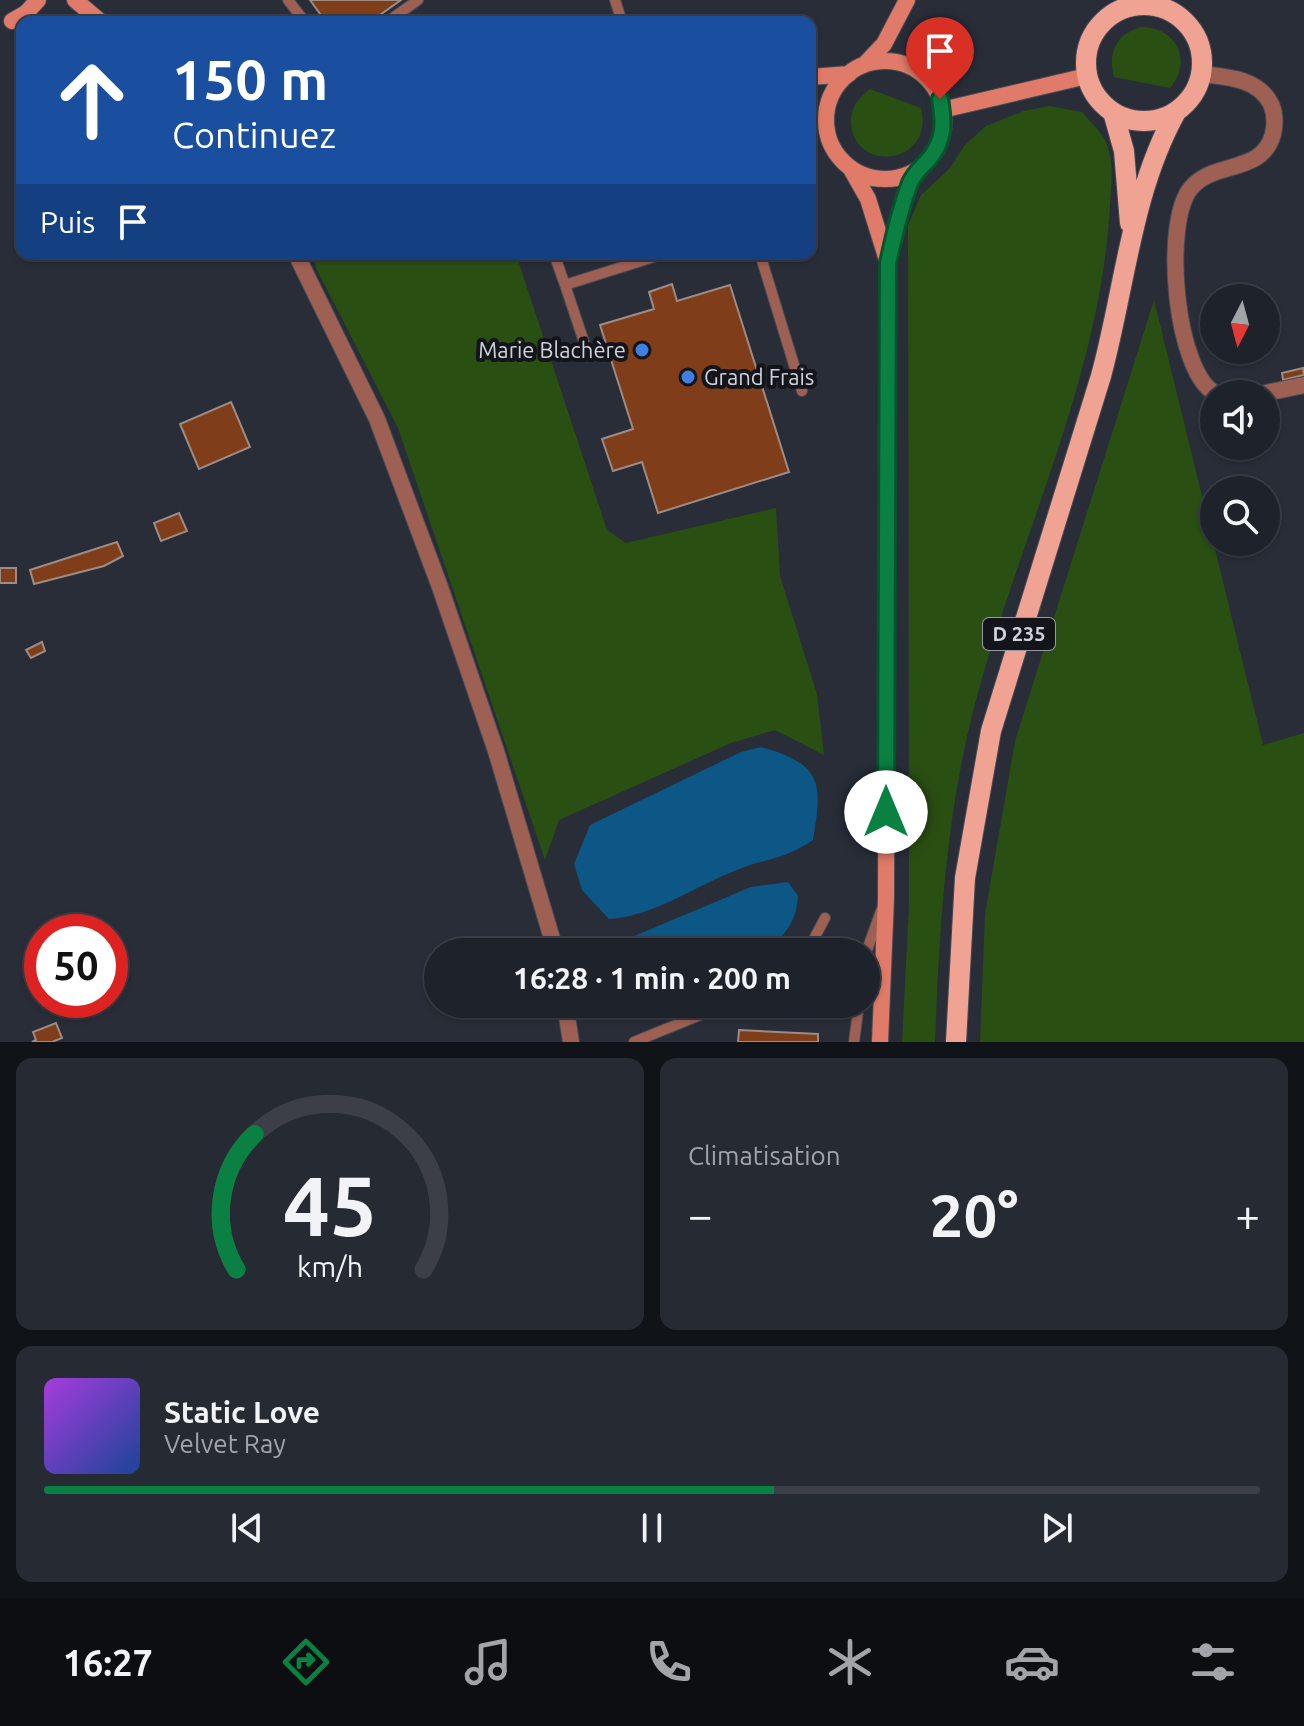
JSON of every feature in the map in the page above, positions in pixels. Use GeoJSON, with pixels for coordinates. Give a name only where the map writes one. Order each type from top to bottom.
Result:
{"type":"FeatureCollection","features":[{"type":"Feature","properties":{"kind":"main road"},"geometry":{"type":"LineString","coordinates":[[19,16],[38,0]]}},
{"type":"Feature","properties":{"kind":"main road"},"geometry":{"type":"LineString","coordinates":[[75,0],[94,16]]}},
{"type":"Feature","properties":{"kind":"main road"},"geometry":{"type":"LineString","coordinates":[[826,131],[830,99],[884,44],[907,0]]}},
{"type":"Feature","properties":{"kind":"main road"},"geometry":{"type":"LineString","coordinates":[[1105,20],[1133,6],[1164,5],[1194,33],[1201,49],[1201,74],[1190,99],[1176,112],[1160,119],[1141,121],[1113,112],[1094,94],[1087,76],[1086,58],[1091,40],[1105,20],[1110,0]]}},
{"type":"Feature","properties":{"kind":"main road"},"geometry":{"type":"LineString","coordinates":[[816,76],[856,70],[878,62],[909,67],[932,86],[942,110],[941,137],[927,162],[916,171],[883,179],[866,177],[851,169],[840,159],[826,131],[816,122]]}},
{"type":"Feature","properties":{"kind":"main road"},"geometry":{"type":"LineString","coordinates":[[942,110],[1087,76]]}},
{"type":"Feature","properties":{"kind":"main road","name":"D 235"},"geometry":{"type":"LineString","coordinates":[[1113,112],[1124,151],[1131,235]]}},
{"type":"Feature","properties":{"kind":"main road","name":"D 235"},"geometry":{"type":"LineString","coordinates":[[956,1042],[965,878],[991,731],[1115,327],[1131,235],[1161,140],[1176,112]]}},
{"type":"Feature","properties":{"kind":"main road"},"geometry":{"type":"LineString","coordinates":[[851,169],[868,199],[888,263]]}},
{"type":"Feature","properties":{"kind":"main road"},"geometry":{"type":"LineString","coordinates":[[880,1042],[886,898],[888,263],[904,197],[916,171]]}},
{"type":"Feature","properties":{"kind":"street"},"geometry":{"type":"LineString","coordinates":[[1201,74],[1244,81],[1260,90],[1272,106],[1275,125],[1271,143],[1260,156],[1246,165],[1203,176],[1189,189],[1180,208],[1175,254],[1180,315],[1201,380]]}},
{"type":"Feature","properties":{"kind":"street"},"geometry":{"type":"LineString","coordinates":[[299,260],[377,419],[496,751],[552,938]]}},
{"type":"Feature","properties":{"kind":"street"},"geometry":{"type":"LineString","coordinates":[[1280,390],[1304,385]]}},
{"type":"Feature","properties":{"kind":"street"},"geometry":{"type":"LineString","coordinates":[[567,1018],[571,1042]]}},
{"type":"Feature","properties":{"kind":"lane"},"geometry":{"type":"LineString","coordinates":[[288,0],[300,16]]}},
{"type":"Feature","properties":{"kind":"lane"},"geometry":{"type":"LineString","coordinates":[[395,16],[418,0]]}},
{"type":"Feature","properties":{"kind":"lane"},"geometry":{"type":"LineString","coordinates":[[556,260],[586,348]]}},
{"type":"Feature","properties":{"kind":"lane"},"geometry":{"type":"LineString","coordinates":[[565,285],[644,260]]}},
{"type":"Feature","properties":{"kind":"lane"},"geometry":{"type":"LineString","coordinates":[[762,260],[802,391]]}},
{"type":"Feature","properties":{"kind":"lane"},"geometry":{"type":"LineString","coordinates":[[871,938],[886,898]]}},
{"type":"Feature","properties":{"kind":"lane"},"geometry":{"type":"LineString","coordinates":[[814,938],[825,918]]}},
{"type":"Feature","properties":{"kind":"lane"},"geometry":{"type":"LineString","coordinates":[[634,1042],[693,1018]]}},
{"type":"Feature","properties":{"kind":"lane"},"geometry":{"type":"LineString","coordinates":[[854,1042],[857,1018]]}},
{"type":"Feature","properties":{"kind":"green space"},"geometry":{"type":"Polygon","coordinates":[[[1142,27],[1164,33],[1178,48],[1180,67],[1170,88],[1114,77],[1112,60],[1116,45],[1126,34],[1142,27]]]}},
{"type":"Feature","properties":{"kind":"green space"},"geometry":{"type":"Polygon","coordinates":[[[870,89],[921,108],[922,128],[916,142],[905,152],[891,156],[877,155],[864,149],[855,138],[852,111],[870,89]]]}},
{"type":"Feature","properties":{"kind":"green space"},"geometry":{"type":"Polygon","coordinates":[[[1049,106],[1082,112],[1108,148],[1111,164],[1110,206],[1103,273],[1090,339],[1072,403],[988,659],[961,763],[941,922],[935,1042],[902,1042],[909,905],[908,225],[921,195],[950,168],[964,146],[986,126],[1024,111],[1049,106]]]}},
{"type":"Feature","properties":{"kind":"green space"},"geometry":{"type":"Polygon","coordinates":[[[314,260],[518,260],[607,530],[626,543],[776,508],[780,576],[817,694],[824,755],[775,730],[731,743],[559,820],[545,860],[398,428],[314,260]]]}},
{"type":"Feature","properties":{"kind":"green space"},"geometry":{"type":"Polygon","coordinates":[[[1154,300],[1200,488],[1200,556],[1217,556],[1263,745],[1304,733],[1304,1042],[980,1042],[985,914],[1015,741],[1154,300]]]}},
{"type":"Feature","properties":{"kind":"water"},"geometry":{"type":"Polygon","coordinates":[[[761,747],[796,761],[814,778],[818,803],[813,840],[785,855],[748,866],[659,906],[609,919],[582,890],[574,864],[590,825],[741,752],[761,747]]]}},
{"type":"Feature","properties":{"kind":"water"},"geometry":{"type":"Polygon","coordinates":[[[788,882],[798,896],[795,915],[780,938],[629,938],[751,887],[788,882]]]}},
{"type":"Feature","properties":{"kind":"building"},"geometry":{"type":"Polygon","coordinates":[[[310,0],[401,0],[378,16],[322,16],[310,0]]]}},
{"type":"Feature","properties":{"kind":"building","name":"Grand Frais"},"geometry":{"type":"Polygon","coordinates":[[[672,284],[677,301],[730,285],[789,472],[658,513],[642,462],[613,471],[602,439],[633,429],[600,325],[654,309],[649,292],[672,284]]]}},
{"type":"Feature","properties":{"kind":"building"},"geometry":{"type":"Polygon","coordinates":[[[1303,368],[1304,375],[1283,380],[1282,373],[1303,368]]]}},
{"type":"Feature","properties":{"kind":"building"},"geometry":{"type":"Polygon","coordinates":[[[231,402],[250,447],[199,469],[180,424],[231,402]]]}},
{"type":"Feature","properties":{"kind":"building"},"geometry":{"type":"Polygon","coordinates":[[[179,513],[187,531],[161,541],[154,523],[179,513]]]}},
{"type":"Feature","properties":{"kind":"building"},"geometry":{"type":"Polygon","coordinates":[[[117,542],[123,556],[104,566],[34,584],[30,570],[117,542]]]}},
{"type":"Feature","properties":{"kind":"building"},"geometry":{"type":"Polygon","coordinates":[[[0,568],[16,568],[16,583],[0,583],[0,568]]]}},
{"type":"Feature","properties":{"kind":"building"},"geometry":{"type":"Polygon","coordinates":[[[42,642],[45,651],[31,658],[26,650],[42,642]]]}},
{"type":"Feature","properties":{"kind":"building"},"geometry":{"type":"Polygon","coordinates":[[[56,1023],[62,1038],[52,1042],[32,1042],[36,1040],[33,1032],[56,1023]]]}},
{"type":"Feature","properties":{"kind":"building"},"geometry":{"type":"Polygon","coordinates":[[[739,1030],[818,1034],[818,1042],[738,1042],[739,1030]]]}},
{"type":"Feature","properties":{"kind":"place","name":"Marie Blachère"},"geometry":{"type":"Point","coordinates":[642,350]}},
{"type":"Feature","properties":{"kind":"place","name":"Grand Frais"},"geometry":{"type":"Point","coordinates":[688,377]}},
{"type":"Feature","properties":{"kind":"route"},"geometry":{"type":"LineString","coordinates":[[886,812],[888,263],[904,197],[916,171],[936,150],[941,137],[944,118],[940,99]]}}]}
